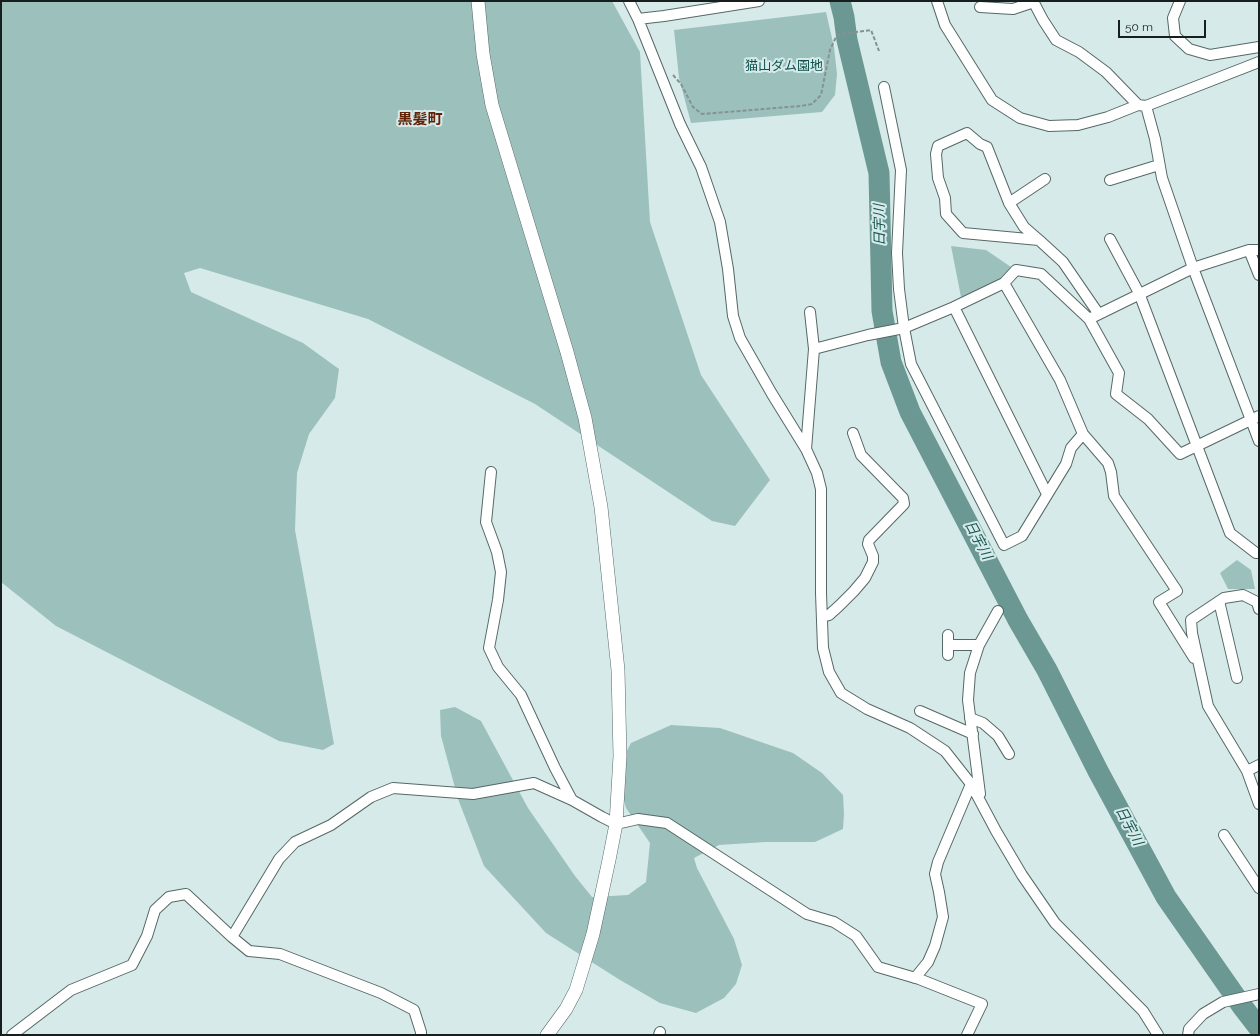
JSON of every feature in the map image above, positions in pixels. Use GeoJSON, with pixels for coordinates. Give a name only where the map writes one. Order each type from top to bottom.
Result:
{"type":"FeatureCollection","features":[{"type":"Feature","properties":{"kind":"street"},"geometry":{"type":"LineString","coordinates":[[629,1],[638,19],[680,124],[701,167],[720,222],[728,269],[733,316],[740,338],[806,449],[817,473],[821,489],[823,648],[829,672],[841,693],[867,709],[910,728],[945,751],[971,784],[1022,875],[1055,923],[1143,1012],[1158,1035]]}},
{"type":"Feature","properties":{"kind":"street"},"geometry":{"type":"LineString","coordinates":[[638,19],[759,1]]}},
{"type":"Feature","properties":{"kind":"street"},"geometry":{"type":"LineString","coordinates":[[937,1],[945,25],[992,100],[1020,118],[1049,126],[1078,124],[1108,116],[1259,62]]}},
{"type":"Feature","properties":{"kind":"street"},"geometry":{"type":"LineString","coordinates":[[980,7],[1013,9],[1034,1],[1043,20],[1056,40],[1079,52],[1106,72],[1142,105],[1155,139],[1162,178],[1193,268],[1255,418],[1259,441]]}},
{"type":"Feature","properties":{"kind":"street"},"geometry":{"type":"LineString","coordinates":[[1180,1],[1173,18],[1175,36],[1189,49],[1210,55],[1259,47]]}},
{"type":"Feature","properties":{"kind":"street"},"geometry":{"type":"LineString","coordinates":[[477,3],[483,54],[492,104],[565,345],[585,418],[601,507],[618,670],[620,756],[616,824],[610,860],[593,934],[576,990],[566,1009],[547,1035]]}},
{"type":"Feature","properties":{"kind":"street"},"geometry":{"type":"LineString","coordinates":[[884,87],[901,170],[897,253],[899,289],[904,328],[911,364],[1004,545],[1022,536],[1066,464],[1071,448],[1083,434]]}},
{"type":"Feature","properties":{"kind":"street"},"geometry":{"type":"LineString","coordinates":[[1039,240],[963,233],[946,214],[945,198],[938,178],[936,154],[938,146],[967,133],[972,139],[987,147],[1009,203],[1024,227],[1039,240],[1063,262],[1098,313]]}},
{"type":"Feature","properties":{"kind":"street"},"geometry":{"type":"LineString","coordinates":[[1110,180],[1159,165]]}},
{"type":"Feature","properties":{"kind":"street"},"geometry":{"type":"LineString","coordinates":[[1009,203],[1045,179]]}},
{"type":"Feature","properties":{"kind":"street"},"geometry":{"type":"LineString","coordinates":[[1110,239],[1140,293],[1230,533],[1256,553],[1259,553]]}},
{"type":"Feature","properties":{"kind":"street"},"geometry":{"type":"LineString","coordinates":[[1089,319],[1098,313],[1193,268],[1254,250],[1259,275]]}},
{"type":"Feature","properties":{"kind":"street"},"geometry":{"type":"LineString","coordinates":[[814,349],[868,335],[904,328],[1004,284],[1016,270],[1041,274],[1089,319],[1119,373],[1116,394],[1148,419],[1180,454],[1255,418]]}},
{"type":"Feature","properties":{"kind":"street"},"geometry":{"type":"LineString","coordinates":[[1004,284],[1060,380],[1083,434],[1108,463],[1112,472],[1114,496],[1177,591],[1159,602],[1199,665]]}},
{"type":"Feature","properties":{"kind":"street"},"geometry":{"type":"LineString","coordinates":[[954,307],[1047,494]]}},
{"type":"Feature","properties":{"kind":"street"},"geometry":{"type":"LineString","coordinates":[[806,449],[814,349],[810,312]]}},
{"type":"Feature","properties":{"kind":"street"},"geometry":{"type":"LineString","coordinates":[[822,617],[829,615],[839,606],[865,578],[873,562],[873,556],[868,544],[869,540],[904,504],[903,498],[861,455],[853,433]]}},
{"type":"Feature","properties":{"kind":"street"},"geometry":{"type":"LineString","coordinates":[[492,472],[486,522],[497,552],[500,572],[498,600],[489,648],[498,667],[521,695],[555,768],[572,800]]}},
{"type":"Feature","properties":{"kind":"street"},"geometry":{"type":"LineString","coordinates":[[1259,609],[1257,602],[1243,595],[1224,598],[1191,620],[1192,633],[1208,706],[1246,771],[1259,804]]}},
{"type":"Feature","properties":{"kind":"street"},"geometry":{"type":"LineString","coordinates":[[1219,601],[1228,658],[1237,678]]}},
{"type":"Feature","properties":{"kind":"street"},"geometry":{"type":"LineString","coordinates":[[981,802],[968,700],[970,673],[979,645],[998,611]]}},
{"type":"Feature","properties":{"kind":"street"},"geometry":{"type":"LineString","coordinates":[[948,645],[979,645]]}},
{"type":"Feature","properties":{"kind":"street"},"geometry":{"type":"LineString","coordinates":[[920,711],[972,734]]}},
{"type":"Feature","properties":{"kind":"street"},"geometry":{"type":"LineString","coordinates":[[970,718],[983,723],[998,736],[1008,754]]}},
{"type":"Feature","properties":{"kind":"street"},"geometry":{"type":"LineString","coordinates":[[1246,771],[1259,765]]}},
{"type":"Feature","properties":{"kind":"street"},"geometry":{"type":"LineString","coordinates":[[232,937],[279,859],[295,842],[331,825],[371,797],[393,788],[473,794],[534,783],[572,800],[616,824],[638,819],[667,823],[807,914],[834,922],[856,936],[878,967],[915,978],[982,1004],[967,1035]]}},
{"type":"Feature","properties":{"kind":"street"},"geometry":{"type":"LineString","coordinates":[[915,978],[928,962],[935,946],[943,917],[935,874],[948,836],[971,784]]}},
{"type":"Feature","properties":{"kind":"street"},"geometry":{"type":"LineString","coordinates":[[1224,834],[1259,888]]}},
{"type":"Feature","properties":{"kind":"street"},"geometry":{"type":"LineString","coordinates":[[12,1035],[71,990],[132,965],[147,936],[155,910],[169,897],[186,894],[248,951],[280,954],[381,993],[414,1010],[421,1032],[420,1035]]}},
{"type":"Feature","properties":{"kind":"street"},"geometry":{"type":"LineString","coordinates":[[1188,1035],[1188,1029],[1203,1014],[1223,1002],[1255,995]]}},
{"type":"Feature","properties":{"kind":"path"},"geometry":{"type":"LineString","coordinates":[[657,67],[671,74],[681,84],[693,107],[702,114],[812,104],[821,95],[830,50],[836,37],[840,34],[871,30],[879,51]]}},
{"type":"Feature","properties":{"kind":"green space"},"geometry":{"type":"Polygon","coordinates":[[[1,1],[612,1],[640,52],[650,222],[701,375],[770,480],[735,526],[712,521],[535,404],[368,319],[200,268],[184,273],[191,292],[303,343],[339,369],[335,398],[309,434],[297,473],[295,530],[334,744],[323,750],[279,741],[56,626],[1,582],[1,1]]]}},
{"type":"Feature","properties":{"kind":"green space","name":"猫山ダム園地"},"geometry":{"type":"Polygon","coordinates":[[[826,12],[834,47],[837,74],[835,95],[822,112],[691,123],[679,78],[674,30],[826,12]]]}},
{"type":"Feature","properties":{"kind":"green space"},"geometry":{"type":"Polygon","coordinates":[[[951,246],[986,250],[1011,267],[1001,280],[961,297],[951,246]]]}},
{"type":"Feature","properties":{"kind":"green space"},"geometry":{"type":"Polygon","coordinates":[[[1237,560],[1251,570],[1255,589],[1228,589],[1220,573],[1237,560]]]}},
{"type":"Feature","properties":{"kind":"green space"},"geometry":{"type":"Polygon","coordinates":[[[455,707],[481,721],[528,808],[575,876],[592,897],[628,895],[646,882],[650,843],[626,808],[617,770],[631,743],[671,725],[720,728],[793,753],[822,773],[843,795],[843,829],[815,842],[766,842],[719,845],[694,858],[697,868],[734,939],[742,965],[736,984],[724,998],[696,1013],[660,1003],[620,980],[546,933],[484,866],[458,799],[441,736],[440,710],[455,707]]]}},
{"type":"Feature","properties":{"kind":"waterway","name":"日宇川"},"geometry":{"type":"LineString","coordinates":[[840,1],[847,40],[879,173],[882,311],[891,362],[910,412],[1018,620],[1047,670],[1098,771],[1166,897],[1259,1028]]}},
{"type":"Feature","properties":{"kind":"district","name":"黒髪町"},"geometry":{"type":"Point","coordinates":[420,119]}}]}
